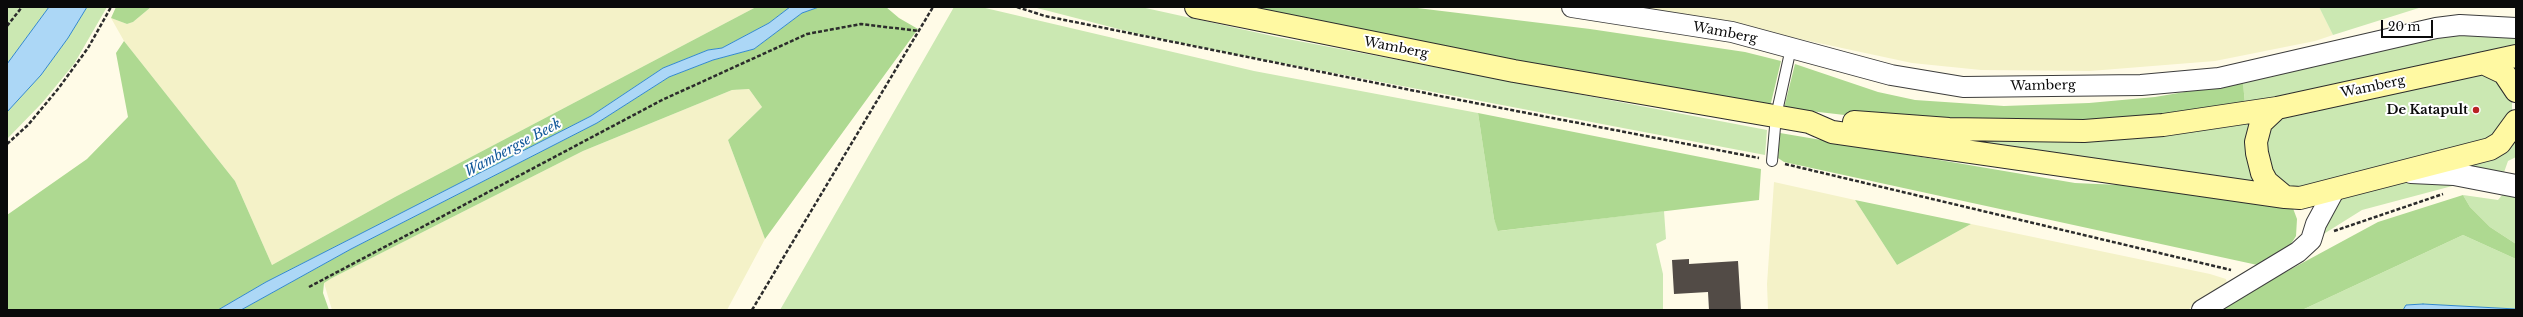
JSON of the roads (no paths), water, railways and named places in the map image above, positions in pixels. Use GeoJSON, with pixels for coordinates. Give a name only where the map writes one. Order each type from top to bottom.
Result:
{"type":"FeatureCollection","features":[{"type":"Feature","properties":{"kind":"main road","name":"Wamberg"},"geometry":{"type":"LineString","coordinates":[[1196,7],[1514,71],[1809,122],[1832,132],[2292,198],[2404,172],[2490,149],[2500,143],[2516,121]]}},
{"type":"Feature","properties":{"kind":"main road","name":"Wamberg"},"geometry":{"type":"LineString","coordinates":[[1809,122],[1834,120],[1949,129],[2084,131],[2163,125],[2277,108],[2516,56]]}},
{"type":"Feature","properties":{"kind":"main road"},"geometry":{"type":"LineString","coordinates":[[2483,63],[2504,73],[2516,91]]}},
{"type":"Feature","properties":{"kind":"main road"},"geometry":{"type":"LineString","coordinates":[[2277,108],[2261,123],[2256,142],[2257,153],[2262,173],[2267,182],[2292,198]]}},
{"type":"Feature","properties":{"kind":"street","name":"Wamberg"},"geometry":{"type":"LineString","coordinates":[[1572,7],[1732,32],[1891,76],[1963,87],[2141,85],[2219,78],[2436,28],[2460,25],[2516,28]]}},
{"type":"Feature","properties":{"kind":"street","name":"Wamberg"},"geometry":{"type":"LineString","coordinates":[[2404,172],[2454,174],[2516,186]]}},
{"type":"Feature","properties":{"kind":"street"},"geometry":{"type":"LineString","coordinates":[[2202,310],[2298,252],[2313,232],[2335,189]]}},
{"type":"Feature","properties":{"kind":"street"},"geometry":{"type":"LineString","coordinates":[[2292,198],[2310,210],[2313,232]]}},
{"type":"Feature","properties":{"kind":"lane"},"geometry":{"type":"LineString","coordinates":[[1772,161],[1776,116],[1791,48]]}},
{"type":"Feature","properties":{"kind":"water"},"geometry":{"type":"Polygon","coordinates":[[[49,7],[87,7],[68,38],[41,75],[7,112],[7,64],[49,7]]]}},
{"type":"Feature","properties":{"kind":"water"},"geometry":{"type":"Polygon","coordinates":[[[790,7],[819,7],[802,13],[754,49],[713,60],[669,77],[597,123],[351,249],[241,310],[218,310],[266,282],[591,116],[663,68],[708,50],[722,48],[769,23],[790,7]]]}},
{"type":"Feature","properties":{"kind":"water"},"geometry":{"type":"Polygon","coordinates":[[[2423,304],[2516,310],[2403,310],[2406,305],[2423,304]]]}},
{"type":"Feature","properties":{"kind":"place","name":"De Katapult"},"geometry":{"type":"Point","coordinates":[2476,110]}},
{"type":"Feature","properties":{"kind":"water label","name":"Wambergse Beek"},"geometry":{"type":"Point","coordinates":[513,148]}}]}
